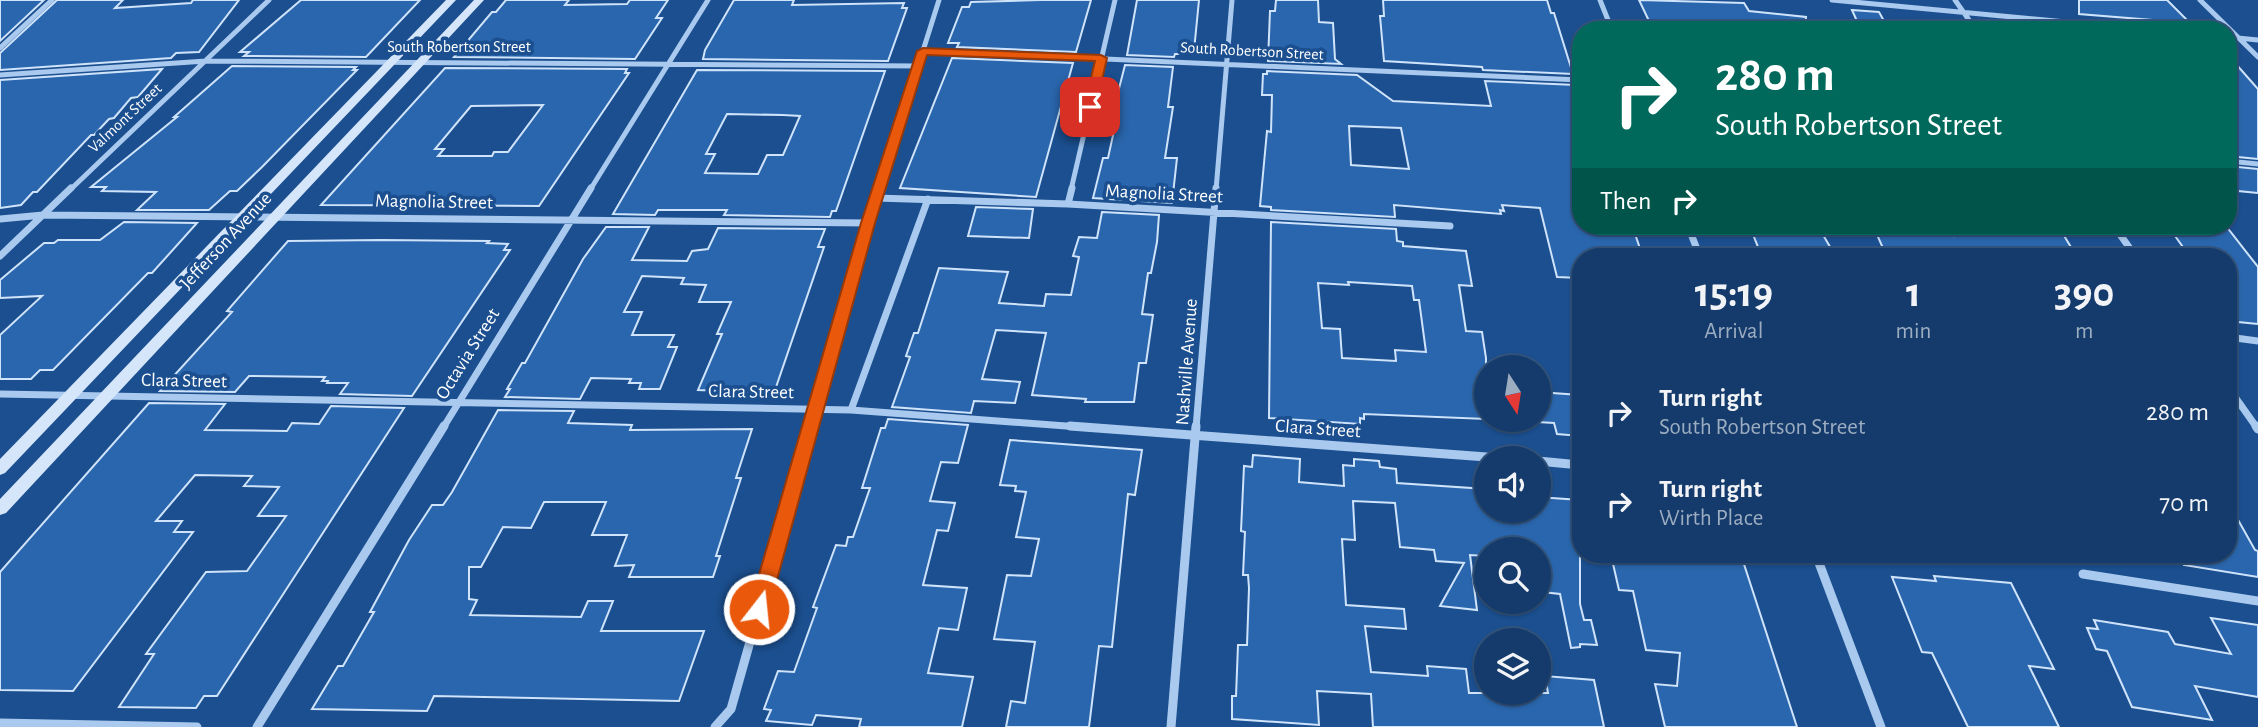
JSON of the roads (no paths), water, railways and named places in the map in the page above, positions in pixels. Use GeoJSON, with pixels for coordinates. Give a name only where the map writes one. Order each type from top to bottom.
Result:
{"type":"FeatureCollection","features":[{"type":"Feature","properties":{"kind":"street"},"geometry":{"type":"LineString","coordinates":[[0,48],[52,0]]}},
{"type":"Feature","properties":{"kind":"street","name":"Valmont Street"},"geometry":{"type":"LineString","coordinates":[[0,256],[269,0]]}},
{"type":"Feature","properties":{"kind":"street","name":"Jefferson Avenue"},"geometry":{"type":"LineString","coordinates":[[0,468],[451,0]]}},
{"type":"Feature","properties":{"kind":"street","name":"Jefferson Avenue"},"geometry":{"type":"LineString","coordinates":[[0,509],[479,0]]}},
{"type":"Feature","properties":{"kind":"street","name":"Octavia Street"},"geometry":{"type":"LineString","coordinates":[[257,727],[708,0]]}},
{"type":"Feature","properties":{"kind":"street"},"geometry":{"type":"LineString","coordinates":[[715,727],[731,709],[868,223],[939,0]]}},
{"type":"Feature","properties":{"kind":"street"},"geometry":{"type":"LineString","coordinates":[[1068,204],[1115,0]]}},
{"type":"Feature","properties":{"kind":"street","name":"Nashville Avenue"},"geometry":{"type":"LineString","coordinates":[[1171,727],[1233,0]]}},
{"type":"Feature","properties":{"kind":"street"},"geometry":{"type":"LineString","coordinates":[[1600,0],[1608,21]]}},
{"type":"Feature","properties":{"kind":"street"},"geometry":{"type":"LineString","coordinates":[[1832,0],[2058,21]]}},
{"type":"Feature","properties":{"kind":"street"},"geometry":{"type":"LineString","coordinates":[[1955,0],[1970,21]]}},
{"type":"Feature","properties":{"kind":"street"},"geometry":{"type":"LineString","coordinates":[[2200,0],[2221,21]]}},
{"type":"Feature","properties":{"kind":"street"},"geometry":{"type":"LineString","coordinates":[[2238,38],[2258,40]]}},
{"type":"Feature","properties":{"kind":"street"},"geometry":{"type":"LineString","coordinates":[[2238,38],[2258,57]]}},
{"type":"Feature","properties":{"kind":"street","name":"South Robertson Street"},"geometry":{"type":"LineString","coordinates":[[923,51],[1572,79]]}},
{"type":"Feature","properties":{"kind":"street","name":"South Robertson Street"},"geometry":{"type":"LineString","coordinates":[[0,75],[206,61],[918,66]]}},
{"type":"Feature","properties":{"kind":"street"},"geometry":{"type":"LineString","coordinates":[[2237,162],[2258,164]]}},
{"type":"Feature","properties":{"kind":"street","name":"Magnolia Street"},"geometry":{"type":"LineString","coordinates":[[876,198],[1068,204],[1450,226]]}},
{"type":"Feature","properties":{"kind":"street"},"geometry":{"type":"LineString","coordinates":[[851,410],[928,199]]}},
{"type":"Feature","properties":{"kind":"street","name":"Magnolia Street"},"geometry":{"type":"LineString","coordinates":[[0,219],[43,215],[275,216],[868,223]]}},
{"type":"Feature","properties":{"kind":"street"},"geometry":{"type":"LineString","coordinates":[[2237,338],[2258,341]]}},
{"type":"Feature","properties":{"kind":"street","name":"Clara Street"},"geometry":{"type":"LineString","coordinates":[[0,394],[851,410],[1474,456]]}},
{"type":"Feature","properties":{"kind":"street"},"geometry":{"type":"LineString","coordinates":[[2237,400],[2258,429]]}},
{"type":"Feature","properties":{"kind":"street"},"geometry":{"type":"LineString","coordinates":[[1551,462],[1572,464]]}},
{"type":"Feature","properties":{"kind":"street"},"geometry":{"type":"LineString","coordinates":[[1819,563],[1881,727]]}},
{"type":"Feature","properties":{"kind":"street"},"geometry":{"type":"LineString","coordinates":[[2083,574],[2258,601]]}},
{"type":"Feature","properties":{"kind":"street"},"geometry":{"type":"LineString","coordinates":[[0,723],[197,727]]}}]}
